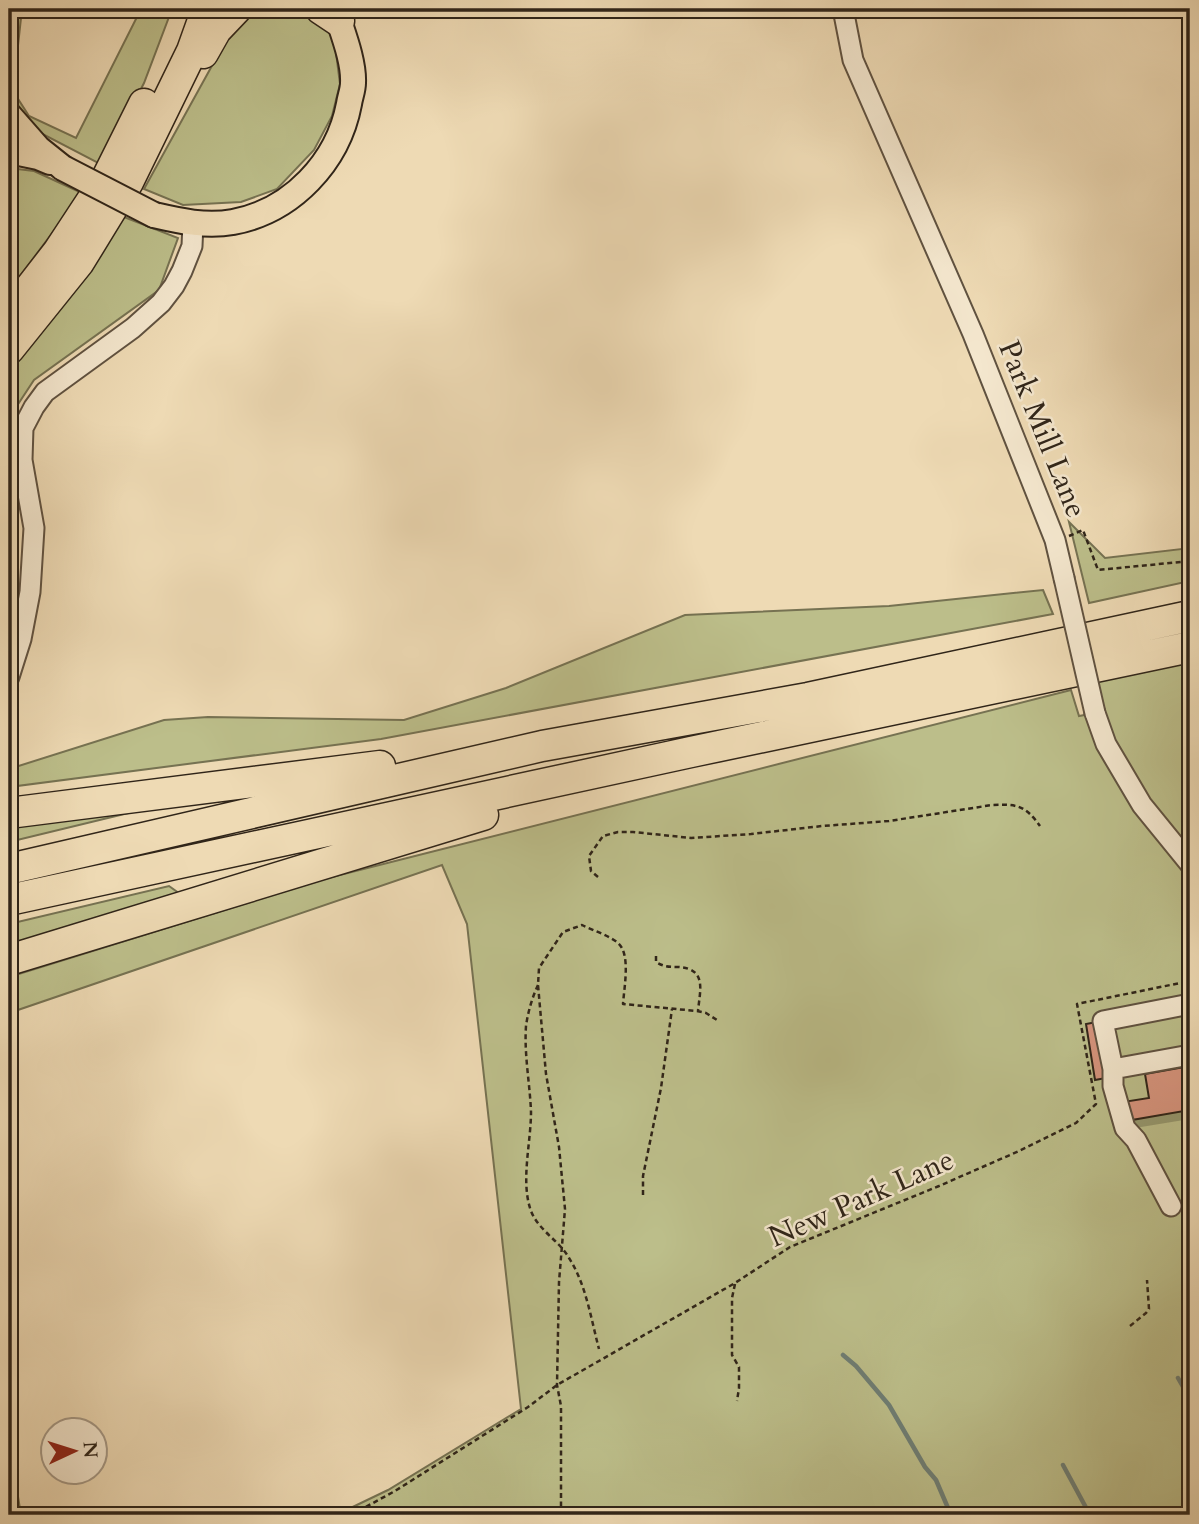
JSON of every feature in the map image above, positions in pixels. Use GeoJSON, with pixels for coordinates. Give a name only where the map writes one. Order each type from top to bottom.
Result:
{"type":"FeatureCollection","features":[{"type":"Feature","properties":{"kind":"highway"},"geometry":{"type":"LineString","coordinates":[[9,315],[58,252],[108,176],[165,64],[186,9]]}},
{"type":"Feature","properties":{"kind":"highway"},"geometry":{"type":"LineString","coordinates":[[9,349],[79,262],[128,182],[192,51],[207,9]]}},
{"type":"Feature","properties":{"kind":"highway"},"geometry":{"type":"LineString","coordinates":[[140,159],[216,30],[236,9]]}},
{"type":"Feature","properties":{"kind":"highway"},"geometry":{"type":"LineString","coordinates":[[9,869],[542,746],[807,698],[1190,616]]}},
{"type":"Feature","properties":{"kind":"highway"},"geometry":{"type":"LineString","coordinates":[[9,901],[691,752],[1190,647]]}},
{"type":"Feature","properties":{"kind":"highway"},"geometry":{"type":"LineString","coordinates":[[9,813],[542,746]]}},
{"type":"Feature","properties":{"kind":"highway"},"geometry":{"type":"LineString","coordinates":[[9,960],[691,752]]}},
{"type":"Feature","properties":{"kind":"main road"},"geometry":{"type":"LineString","coordinates":[[9,151],[38,157],[63,168],[154,215],[193,223],[234,222],[269,210],[291,196],[316,174],[332,153],[345,123],[353,82],[347,44],[337,12]]}},
{"type":"Feature","properties":{"kind":"main road"},"geometry":{"type":"LineString","coordinates":[[10,117],[38,148],[63,168]]}},
{"type":"Feature","properties":{"kind":"street","name":"Park Mill Lane"},"geometry":{"type":"LineString","coordinates":[[843,9],[853,60],[973,334],[1055,540],[1095,713],[1106,744],[1142,805],[1190,864]]}},
{"type":"Feature","properties":{"kind":"street"},"geometry":{"type":"LineString","coordinates":[[9,677],[21,639],[30,592],[34,528],[22,460],[23,428],[45,392],[133,328],[161,303],[183,271],[192,246],[193,223]]}},
{"type":"Feature","properties":{"kind":"street"},"geometry":{"type":"LineString","coordinates":[[1171,1206],[1136,1140],[1125,1128],[1114,1086],[1104,1021],[1190,1004]]}},
{"type":"Feature","properties":{"kind":"street"},"geometry":{"type":"LineString","coordinates":[[1113,1069],[1190,1055]]}},
{"type":"Feature","properties":{"kind":"path"},"geometry":{"type":"LineString","coordinates":[[1055,540],[1083,530],[1098,570],[1190,562]]}},
{"type":"Feature","properties":{"kind":"path"},"geometry":{"type":"LineString","coordinates":[[598,877],[591,871],[589,856],[603,836],[618,832],[691,838],[751,834],[889,821],[1006,804],[1029,811],[1040,826]]}},
{"type":"Feature","properties":{"kind":"path"},"geometry":{"type":"LineString","coordinates":[[561,1515],[561,1406],[557,1385],[564,1179],[546,1074],[538,985],[539,968],[563,932],[582,925],[619,944],[625,955],[623,1004],[697,1011],[717,1020]]}},
{"type":"Feature","properties":{"kind":"path"},"geometry":{"type":"LineString","coordinates":[[656,956],[656,962],[661,966],[687,968],[698,976],[700,983],[697,1011]]}},
{"type":"Feature","properties":{"kind":"path","name":"New Park Lane"},"geometry":{"type":"LineString","coordinates":[[351,1515],[396,1491],[528,1407],[557,1385],[735,1283],[790,1247],[951,1181],[1076,1123],[1096,1104],[1077,1004],[1190,981]]}},
{"type":"Feature","properties":{"kind":"path"},"geometry":{"type":"LineString","coordinates":[[538,985],[531,1000],[526,1026],[531,1114],[527,1184],[530,1209],[545,1230],[562,1246],[577,1272],[599,1349]]}},
{"type":"Feature","properties":{"kind":"path"},"geometry":{"type":"LineString","coordinates":[[643,1195],[643,1176],[661,1088],[672,1009]]}},
{"type":"Feature","properties":{"kind":"path"},"geometry":{"type":"LineString","coordinates":[[1130,1326],[1149,1309],[1147,1280]]}},
{"type":"Feature","properties":{"kind":"path"},"geometry":{"type":"LineString","coordinates":[[735,1283],[732,1298],[732,1355],[739,1367],[737,1401]]}},
{"type":"Feature","properties":{"kind":"green space"},"geometry":{"type":"Polygon","coordinates":[[[9,9],[22,9],[13,91],[29,116],[76,138],[141,9],[172,9],[144,83],[102,165],[29,127],[9,98],[9,9]]]}},
{"type":"Feature","properties":{"kind":"green space"},"geometry":{"type":"Polygon","coordinates":[[[260,9],[302,9],[333,29],[340,84],[332,116],[314,150],[277,189],[241,202],[183,205],[144,189],[235,24],[260,9]]]}},
{"type":"Feature","properties":{"kind":"green space"},"geometry":{"type":"Polygon","coordinates":[[[9,168],[34,171],[82,193],[9,291],[9,168]]]}},
{"type":"Feature","properties":{"kind":"green space"},"geometry":{"type":"Polygon","coordinates":[[[124,217],[178,238],[159,290],[34,380],[9,418],[9,365],[124,217]]]}},
{"type":"Feature","properties":{"kind":"green space"},"geometry":{"type":"Polygon","coordinates":[[[1069,522],[1105,558],[1190,548],[1190,581],[1089,603],[1069,522]]]}},
{"type":"Feature","properties":{"kind":"green space"},"geometry":{"type":"Polygon","coordinates":[[[1043,590],[1053,614],[381,739],[9,787],[9,769],[164,720],[208,717],[404,720],[506,688],[685,615],[889,606],[1043,590]]]}},
{"type":"Feature","properties":{"kind":"green space"},"geometry":{"type":"Polygon","coordinates":[[[1190,658],[1190,853],[1163,822],[1111,738],[1095,679],[1190,658]]]}},
{"type":"Feature","properties":{"kind":"green space"},"geometry":{"type":"Polygon","coordinates":[[[1071,690],[1079,716],[1095,713],[1190,864],[1190,1515],[336,1515],[388,1490],[521,1409],[467,924],[442,865],[9,1013],[9,977],[324,879],[1071,690]]]}},
{"type":"Feature","properties":{"kind":"green space"},"geometry":{"type":"Polygon","coordinates":[[[178,801],[9,842],[9,822],[178,801]]]}},
{"type":"Feature","properties":{"kind":"green space"},"geometry":{"type":"Polygon","coordinates":[[[169,886],[180,894],[9,946],[9,924],[169,886]]]}},
{"type":"Feature","properties":{"kind":"green space"},"geometry":{"type":"Polygon","coordinates":[[[9,1462],[13,1466],[21,1515],[9,1515],[9,1462]]]}},
{"type":"Feature","properties":{"kind":"building"},"geometry":{"type":"Polygon","coordinates":[[[1097,1022],[1106,1078],[1095,1080],[1086,1024],[1097,1022]]]}},
{"type":"Feature","properties":{"kind":"building"},"geometry":{"type":"Polygon","coordinates":[[[1190,1066],[1190,1110],[1126,1121],[1123,1102],[1149,1098],[1145,1074],[1190,1066]]]}},
{"type":"Feature","properties":{"kind":"waterway"},"geometry":{"type":"LineString","coordinates":[[843,1355],[856,1366],[889,1405],[925,1467],[936,1480],[951,1515]]}},
{"type":"Feature","properties":{"kind":"waterway"},"geometry":{"type":"LineString","coordinates":[[1178,1378],[1190,1399]]}},
{"type":"Feature","properties":{"kind":"waterway"},"geometry":{"type":"LineString","coordinates":[[1063,1465],[1090,1515]]}}]}
